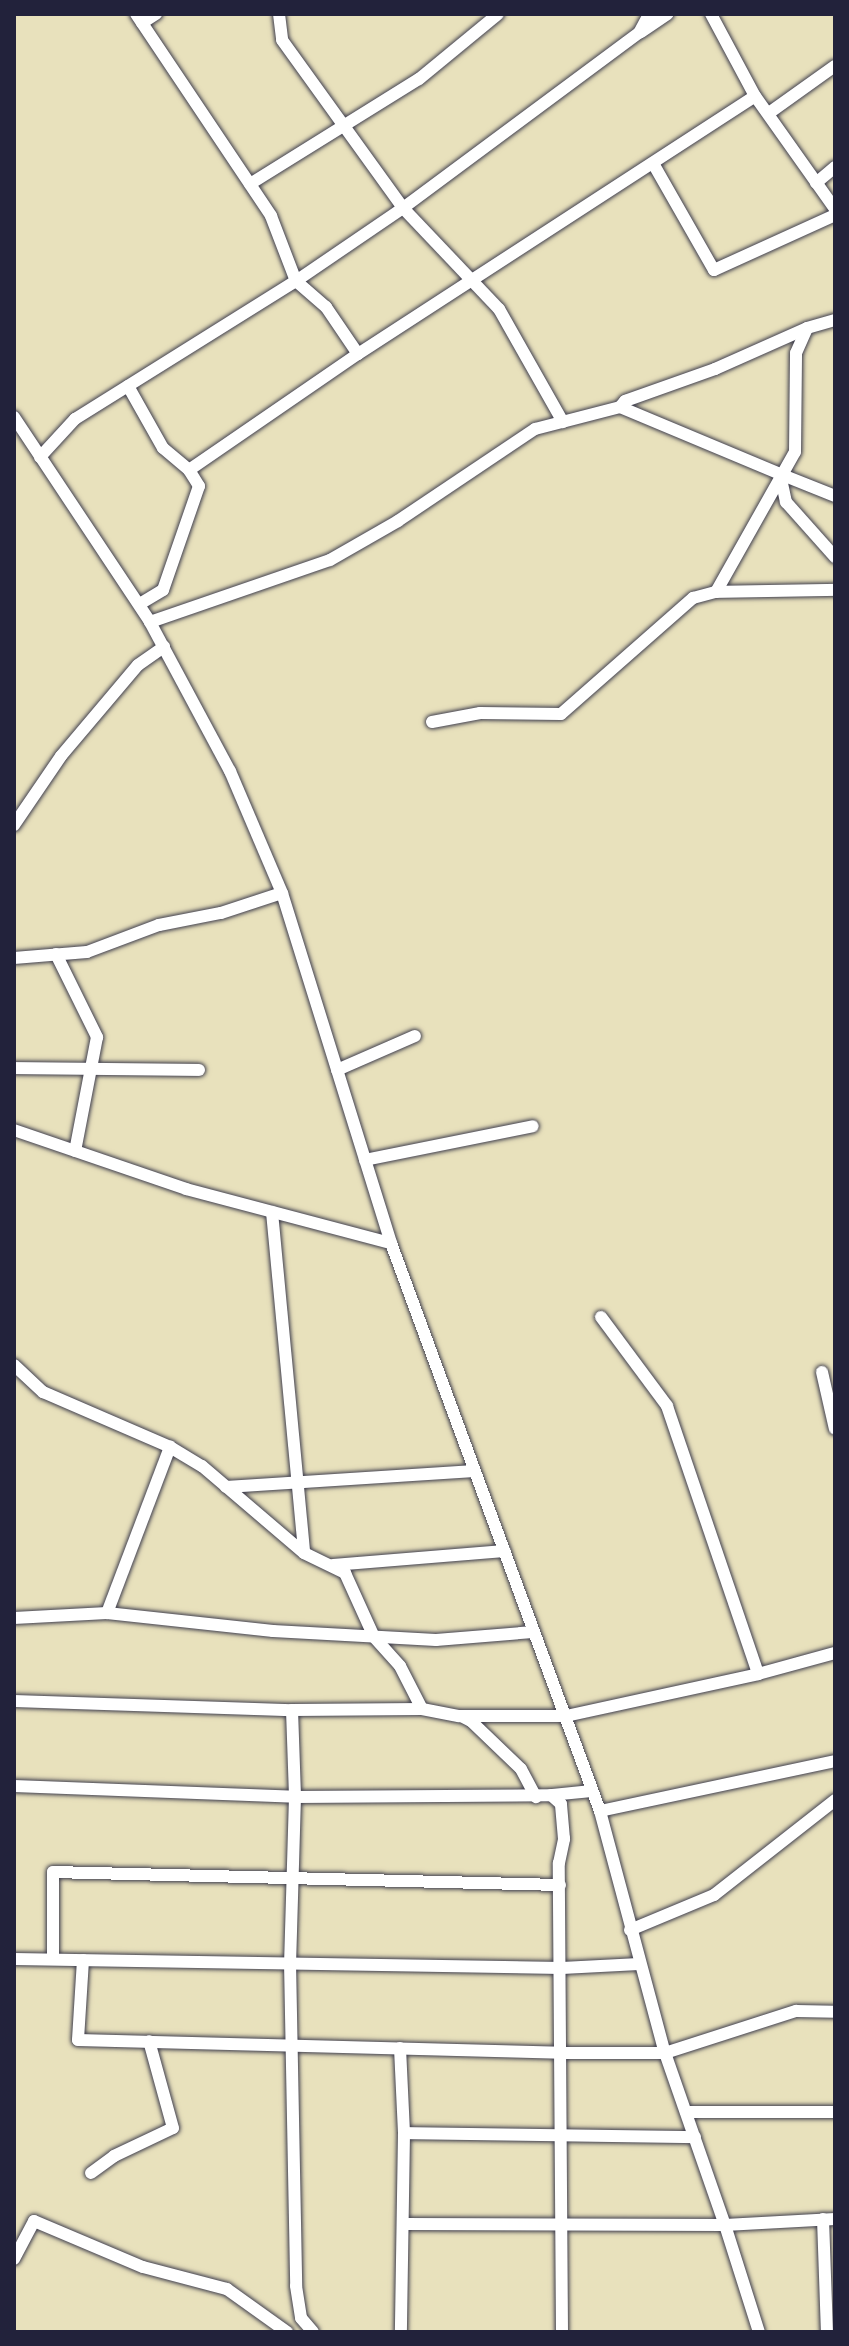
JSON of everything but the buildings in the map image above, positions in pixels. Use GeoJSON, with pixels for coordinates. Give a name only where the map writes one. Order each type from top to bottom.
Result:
{"type":"FeatureCollection","features":[{"type":"Feature","properties":{"kind":"street"},"geometry":{"type":"LineString","coordinates":[[156,14],[139,18],[271,216],[296,281],[326,307],[358,354]]}},
{"type":"Feature","properties":{"kind":"street"},"geometry":{"type":"LineString","coordinates":[[279,14],[282,40],[403,208],[499,309],[563,422]]}},
{"type":"Feature","properties":{"kind":"street"},"geometry":{"type":"LineString","coordinates":[[250,184],[419,79],[498,14]]}},
{"type":"Feature","properties":{"kind":"street"},"geometry":{"type":"LineString","coordinates":[[639,33],[649,14]]}},
{"type":"Feature","properties":{"kind":"street"},"geometry":{"type":"LineString","coordinates":[[40,457],[75,419],[296,281],[403,208],[668,14]]}},
{"type":"Feature","properties":{"kind":"street"},"geometry":{"type":"LineString","coordinates":[[654,165],[714,270],[835,212],[755,96],[711,14]]}},
{"type":"Feature","properties":{"kind":"street"},"geometry":{"type":"LineString","coordinates":[[769,113],[835,66]]}},
{"type":"Feature","properties":{"kind":"street"},"geometry":{"type":"LineString","coordinates":[[189,470],[358,354],[654,165],[755,96]]}},
{"type":"Feature","properties":{"kind":"street"},"geometry":{"type":"LineString","coordinates":[[816,183],[835,167]]}},
{"type":"Feature","properties":{"kind":"street"},"geometry":{"type":"LineString","coordinates":[[150,622],[330,560],[398,521],[535,429],[620,407],[625,401],[715,369],[807,328],[835,320]]}},
{"type":"Feature","properties":{"kind":"street"},"geometry":{"type":"LineString","coordinates":[[716,592],[795,452],[796,353],[807,328]]}},
{"type":"Feature","properties":{"kind":"street"},"geometry":{"type":"LineString","coordinates":[[128,386],[163,448],[189,470],[199,486],[163,590],[140,604]]}},
{"type":"Feature","properties":{"kind":"street"},"geometry":{"type":"LineString","coordinates":[[620,407],[835,496]]}},
{"type":"Feature","properties":{"kind":"street"},"geometry":{"type":"LineString","coordinates":[[14,417],[140,604],[230,771],[282,893],[391,1243],[600,1811],[665,2053],[759,2332]]}},
{"type":"Feature","properties":{"kind":"street"},"geometry":{"type":"LineString","coordinates":[[780,474],[786,502],[835,557]]}},
{"type":"Feature","properties":{"kind":"street"},"geometry":{"type":"LineString","coordinates":[[432,722],[480,713],[561,714],[693,598],[716,592],[835,590]]}},
{"type":"Feature","properties":{"kind":"street"},"geometry":{"type":"LineString","coordinates":[[14,825],[61,756],[138,665],[164,647]]}},
{"type":"Feature","properties":{"kind":"street"},"geometry":{"type":"LineString","coordinates":[[14,958],[87,952],[159,925],[221,913],[282,893]]}},
{"type":"Feature","properties":{"kind":"street"},"geometry":{"type":"LineString","coordinates":[[56,954],[97,1037],[75,1151]]}},
{"type":"Feature","properties":{"kind":"street"},"geometry":{"type":"LineString","coordinates":[[337,1070],[415,1036]]}},
{"type":"Feature","properties":{"kind":"street"},"geometry":{"type":"LineString","coordinates":[[14,1068],[199,1070]]}},
{"type":"Feature","properties":{"kind":"street"},"geometry":{"type":"LineString","coordinates":[[365,1160],[533,1126]]}},
{"type":"Feature","properties":{"kind":"street"},"geometry":{"type":"LineString","coordinates":[[14,1130],[186,1189],[391,1243]]}},
{"type":"Feature","properties":{"kind":"street"},"geometry":{"type":"LineString","coordinates":[[272,1212],[304,1553]]}},
{"type":"Feature","properties":{"kind":"street"},"geometry":{"type":"LineString","coordinates":[[601,1317],[667,1406],[758,1674]]}},
{"type":"Feature","properties":{"kind":"street"},"geometry":{"type":"LineString","coordinates":[[14,1365],[43,1392],[170,1447],[202,1466],[304,1553],[345,1573],[374,1637],[400,1666],[422,1709]]}},
{"type":"Feature","properties":{"kind":"street"},"geometry":{"type":"LineString","coordinates":[[822,1372],[835,1429]]}},
{"type":"Feature","properties":{"kind":"street"},"geometry":{"type":"LineString","coordinates":[[107,1613],[170,1447]]}},
{"type":"Feature","properties":{"kind":"street"},"geometry":{"type":"LineString","coordinates":[[226,1487],[474,1471]]}},
{"type":"Feature","properties":{"kind":"street"},"geometry":{"type":"LineString","coordinates":[[330,1566],[504,1551]]}},
{"type":"Feature","properties":{"kind":"street"},"geometry":{"type":"LineString","coordinates":[[14,1618],[107,1613],[273,1631],[436,1640],[533,1632]]}},
{"type":"Feature","properties":{"kind":"street"},"geometry":{"type":"LineString","coordinates":[[14,1701],[292,1710],[422,1709],[459,1716],[566,1716],[758,1674],[835,1653]]}},
{"type":"Feature","properties":{"kind":"street"},"geometry":{"type":"LineString","coordinates":[[292,1710],[295,1797],[290,1962],[296,2286],[301,2318],[313,2332]]}},
{"type":"Feature","properties":{"kind":"street"},"geometry":{"type":"LineString","coordinates":[[459,1716],[471,1721],[521,1769],[536,1797]]}},
{"type":"Feature","properties":{"kind":"street"},"geometry":{"type":"LineString","coordinates":[[600,1811],[835,1761]]}},
{"type":"Feature","properties":{"kind":"street"},"geometry":{"type":"LineString","coordinates":[[14,1786],[295,1797],[536,1797],[591,1791]]}},
{"type":"Feature","properties":{"kind":"street"},"geometry":{"type":"LineString","coordinates":[[551,1795],[561,1804],[564,1839],[560,1885],[562,2332]]}},
{"type":"Feature","properties":{"kind":"street"},"geometry":{"type":"LineString","coordinates":[[630,1930],[714,1895],[835,1800]]}},
{"type":"Feature","properties":{"kind":"street"},"geometry":{"type":"LineString","coordinates":[[53,1959],[53,1872],[560,1885]]}},
{"type":"Feature","properties":{"kind":"street"},"geometry":{"type":"LineString","coordinates":[[14,1959],[562,1968],[639,1964]]}},
{"type":"Feature","properties":{"kind":"street"},"geometry":{"type":"LineString","coordinates":[[83,1960],[78,2040],[665,2053],[796,2011],[835,2012]]}},
{"type":"Feature","properties":{"kind":"street"},"geometry":{"type":"LineString","coordinates":[[91,2173],[114,2156],[173,2128],[149,2041]]}},
{"type":"Feature","properties":{"kind":"street"},"geometry":{"type":"LineString","coordinates":[[400,2048],[404,2133],[401,2332]]}},
{"type":"Feature","properties":{"kind":"street"},"geometry":{"type":"LineString","coordinates":[[686,2112],[835,2112]]}},
{"type":"Feature","properties":{"kind":"street"},"geometry":{"type":"LineString","coordinates":[[404,2133],[695,2137]]}},
{"type":"Feature","properties":{"kind":"street"},"geometry":{"type":"LineString","coordinates":[[403,2224],[725,2225],[829,2219],[827,2332]]}},
{"type":"Feature","properties":{"kind":"street"},"geometry":{"type":"LineString","coordinates":[[14,2259],[34,2221],[143,2267],[227,2289],[287,2332]]}}]}
